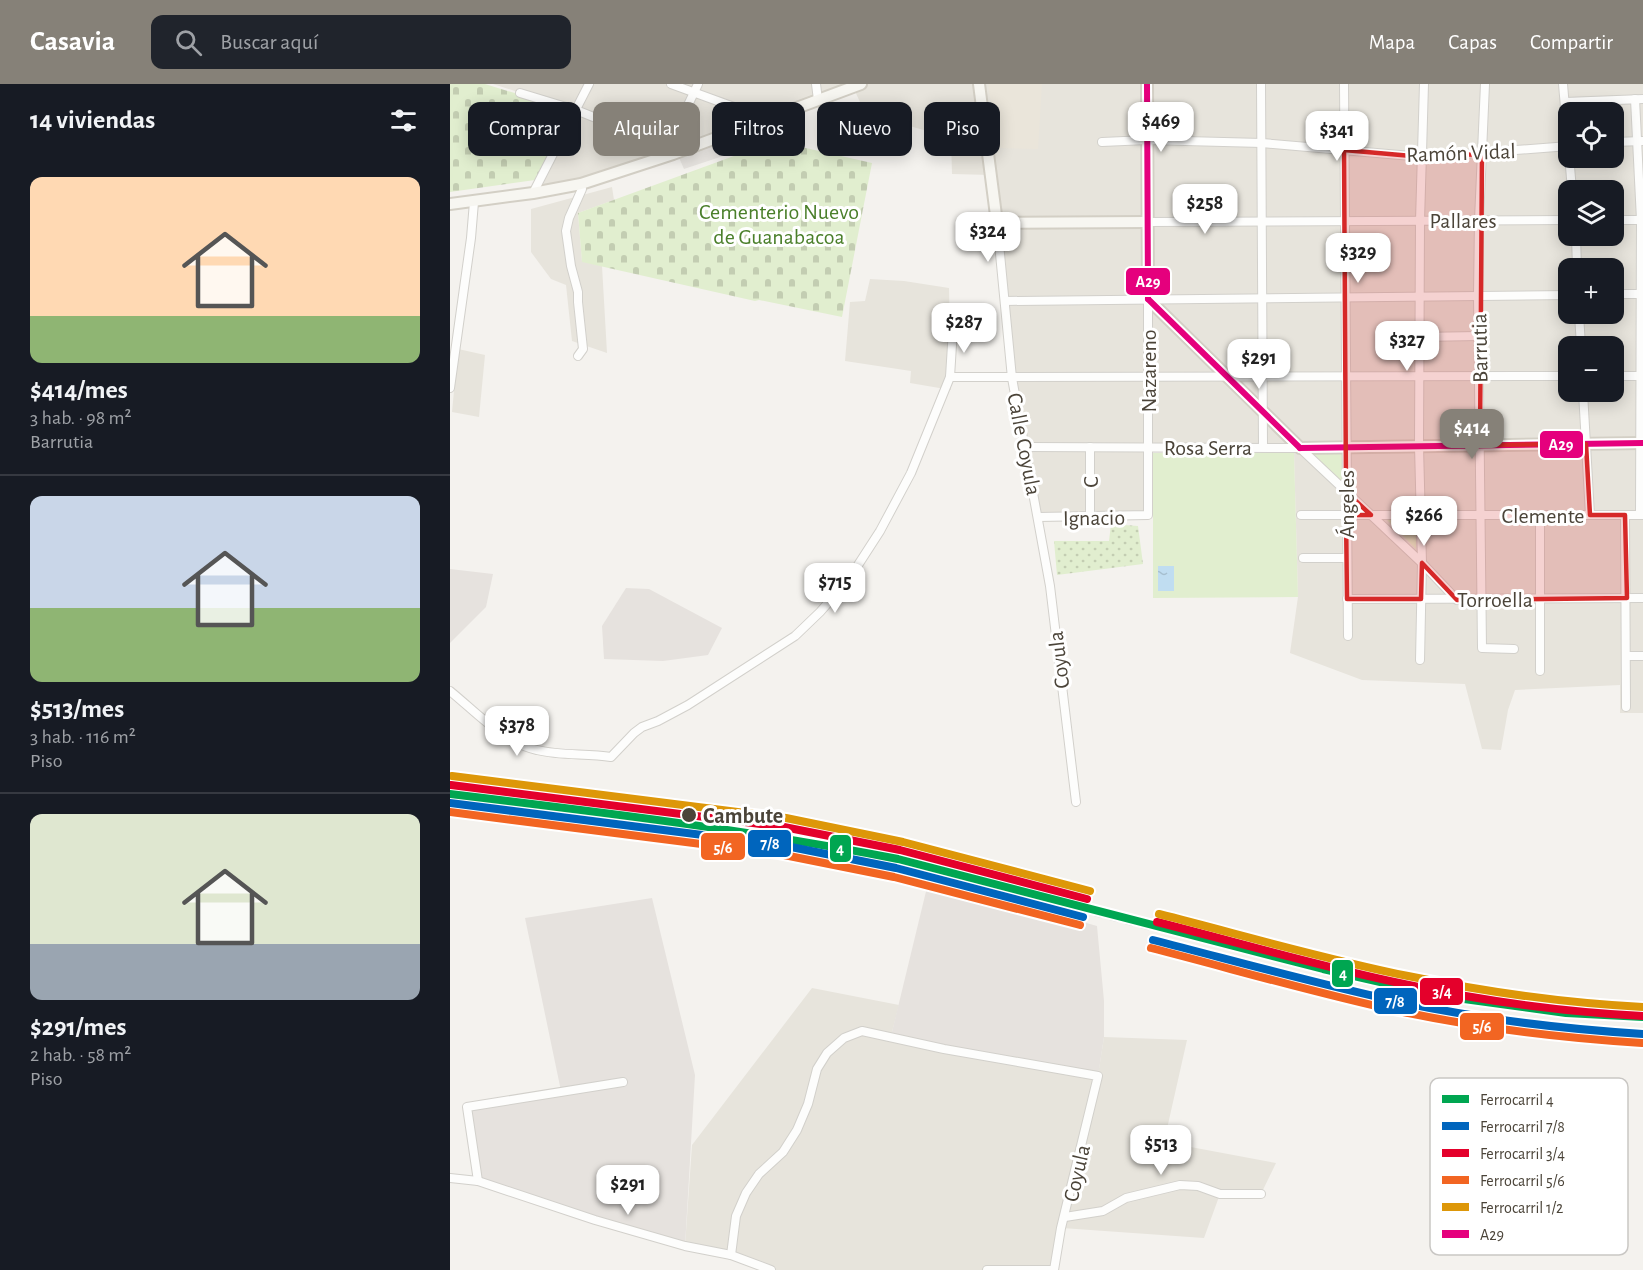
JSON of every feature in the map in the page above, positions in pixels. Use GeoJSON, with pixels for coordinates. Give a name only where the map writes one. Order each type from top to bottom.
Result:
{"type":"FeatureCollection","features":[{"type":"Feature","properties":{"kind":"street"},"geometry":{"type":"LineString","coordinates":[[580,102],[589,84]]}},
{"type":"Feature","properties":{"kind":"street"},"geometry":{"type":"LineString","coordinates":[[671,84],[696,88],[728,102]]}},
{"type":"Feature","properties":{"kind":"street"},"geometry":{"type":"LineString","coordinates":[[816,84],[818,100]]}},
{"type":"Feature","properties":{"kind":"street"},"geometry":{"type":"LineString","coordinates":[[805,105],[861,84]]}},
{"type":"Feature","properties":{"kind":"street","name":"Calle Coyula"},"geometry":{"type":"LineString","coordinates":[[979,84],[997,223],[1012,378],[1039,517]]}},
{"type":"Feature","properties":{"kind":"street","name":"Nazareno"},"geometry":{"type":"LineString","coordinates":[[1147,84],[1148,515]]}},
{"type":"Feature","properties":{"kind":"street"},"geometry":{"type":"LineString","coordinates":[[1261,84],[1263,447]]}},
{"type":"Feature","properties":{"kind":"street","name":"Ángeles"},"geometry":{"type":"LineString","coordinates":[[1344,84],[1348,636]]}},
{"type":"Feature","properties":{"kind":"street"},"geometry":{"type":"LineString","coordinates":[[1420,660],[1422,563],[1419,337],[1424,84]]}},
{"type":"Feature","properties":{"kind":"street","name":"Barrutia"},"geometry":{"type":"LineString","coordinates":[[1485,84],[1478,296],[1482,648],[1514,649]]}},
{"type":"Feature","properties":{"kind":"street"},"geometry":{"type":"LineString","coordinates":[[1564,87],[1565,102],[1639,99],[1642,220],[1642,515]]}},
{"type":"Feature","properties":{"kind":"street"},"geometry":{"type":"LineString","coordinates":[[690,102],[696,88]]}},
{"type":"Feature","properties":{"kind":"street"},"geometry":{"type":"LineString","coordinates":[[520,93],[550,102]]}},
{"type":"Feature","properties":{"kind":"street","name":"Ramón Vidal"},"geometry":{"type":"LineString","coordinates":[[1102,142],[1147,140],[1262,142],[1423,157],[1558,147]]}},
{"type":"Feature","properties":{"kind":"street"},"geometry":{"type":"LineString","coordinates":[[1624,142],[1640,141]]}},
{"type":"Feature","properties":{"kind":"street"},"geometry":{"type":"LineString","coordinates":[[533,194],[552,156]]}},
{"type":"Feature","properties":{"kind":"street"},"geometry":{"type":"LineString","coordinates":[[450,204],[533,194],[581,184],[657,156]]}},
{"type":"Feature","properties":{"kind":"street"},"geometry":{"type":"LineString","coordinates":[[578,356],[582,349],[579,292],[570,266],[567,231],[569,218],[582,189],[581,184]]}},
{"type":"Feature","properties":{"kind":"street"},"geometry":{"type":"LineString","coordinates":[[450,388],[474,202]]}},
{"type":"Feature","properties":{"kind":"street","name":"Pallares"},"geometry":{"type":"LineString","coordinates":[[997,223],[1558,220]]}},
{"type":"Feature","properties":{"kind":"street"},"geometry":{"type":"LineString","coordinates":[[1624,220],[1642,220]]}},
{"type":"Feature","properties":{"kind":"street"},"geometry":{"type":"LineString","coordinates":[[1624,294],[1641,294]]}},
{"type":"Feature","properties":{"kind":"street"},"geometry":{"type":"LineString","coordinates":[[1005,301],[1558,295]]}},
{"type":"Feature","properties":{"kind":"street"},"geometry":{"type":"LineString","coordinates":[[1148,299],[1422,563],[1457,600]]}},
{"type":"Feature","properties":{"kind":"street"},"geometry":{"type":"LineString","coordinates":[[450,691],[493,726],[520,744],[538,751],[611,758],[642,727],[658,722],[757,662],[795,636],[849,579],[880,531],[911,473],[950,377],[953,329]]}},
{"type":"Feature","properties":{"kind":"street"},"geometry":{"type":"LineString","coordinates":[[1419,337],[1479,336]]}},
{"type":"Feature","properties":{"kind":"street"},"geometry":{"type":"LineString","coordinates":[[1624,376],[1642,375]]}},
{"type":"Feature","properties":{"kind":"street"},"geometry":{"type":"LineString","coordinates":[[950,377],[1558,376]]}},
{"type":"Feature","properties":{"kind":"street"},"geometry":{"type":"LineString","coordinates":[[1584,402],[1590,515]]}},
{"type":"Feature","properties":{"kind":"street","name":"Rosa Serra"},"geometry":{"type":"LineString","coordinates":[[1026,447],[1346,447],[1642,443]]}},
{"type":"Feature","properties":{"kind":"street","name":"C"},"geometry":{"type":"LineString","coordinates":[[1090,447],[1090,517]]}},
{"type":"Feature","properties":{"kind":"street","name":"Ignacio"},"geometry":{"type":"LineString","coordinates":[[1039,517],[1148,515]]}},
{"type":"Feature","properties":{"kind":"street","name":"Clemente"},"geometry":{"type":"LineString","coordinates":[[1301,515],[1642,515]]}},
{"type":"Feature","properties":{"kind":"street"},"geometry":{"type":"LineString","coordinates":[[1540,515],[1540,671]]}},
{"type":"Feature","properties":{"kind":"street"},"geometry":{"type":"LineString","coordinates":[[1625,515],[1626,707]]}},
{"type":"Feature","properties":{"kind":"street","name":"Coyula"},"geometry":{"type":"LineString","coordinates":[[1039,517],[1050,586],[1076,802]]}},
{"type":"Feature","properties":{"kind":"street"},"geometry":{"type":"LineString","coordinates":[[1303,558],[1347,558]]}},
{"type":"Feature","properties":{"kind":"street","name":"Torroella"},"geometry":{"type":"LineString","coordinates":[[1347,599],[1643,598]]}},
{"type":"Feature","properties":{"kind":"street"},"geometry":{"type":"LineString","coordinates":[[1626,656],[1643,656]]}},
{"type":"Feature","properties":{"kind":"street","name":"Coyula"},"geometry":{"type":"LineString","coordinates":[[731,1255],[736,1216],[746,1193],[759,1174],[783,1152],[797,1130],[808,1104],[817,1069],[827,1053],[844,1038],[862,1031],[944,1049],[1098,1076],[1054,1270]]}},
{"type":"Feature","properties":{"kind":"street"},"geometry":{"type":"LineString","coordinates":[[478,1181],[467,1107],[623,1082]]}},
{"type":"Feature","properties":{"kind":"street"},"geometry":{"type":"LineString","coordinates":[[450,1178],[478,1181],[595,1220],[685,1246],[731,1255],[771,1270]]}},
{"type":"Feature","properties":{"kind":"street"},"geometry":{"type":"LineString","coordinates":[[1065,1216],[1103,1211],[1126,1198],[1180,1185],[1198,1186],[1220,1194],[1261,1194]]}},
{"type":"Feature","properties":{"kind":"street"},"geometry":{"type":"LineString","coordinates":[[987,1270],[1054,1270]]}},
{"type":"Feature","properties":{"kind":"highlighted area"},"geometry":{"type":"Polygon","coordinates":[[[1344,150],[1423,157],[1482,154],[1480,445],[1586,444],[1590,515],[1625,515],[1627,598],[1457,600],[1422,563],[1421,599],[1347,599],[1346,515],[1371,515],[1346,492],[1344,150]]]}},
{"type":"Feature","properties":{"kind":"shaded area"},"geometry":{"type":"Polygon","coordinates":[[[493,84],[861,84],[805,105],[805,102],[712,102],[712,140],[700,144],[700,102],[593,102],[593,156],[666,156],[533,193],[552,156],[581,156],[581,102],[550,102],[493,84]]]}},
{"type":"Feature","properties":{"kind":"shaded area"},"geometry":{"type":"Polygon","coordinates":[[[868,84],[1643,84],[1643,713],[1620,713],[1620,685],[1515,690],[1508,710],[1501,750],[1482,749],[1465,684],[1362,680],[1290,653],[1298,597],[1294,453],[1299,448],[1148,447],[1149,512],[1039,517],[1019,410],[989,175],[952,174],[952,156],[1000,156],[1000,102],[924,102],[924,130],[912,127],[912,102],[860,102],[854,89],[868,84]]]}},
{"type":"Feature","properties":{"kind":"shaded area"},"geometry":{"type":"Polygon","coordinates":[[[988,84],[1042,84],[1038,149],[1000,148],[1000,102],[991,102],[988,84]]]}},
{"type":"Feature","properties":{"kind":"shaded area"},"geometry":{"type":"Polygon","coordinates":[[[712,140],[712,156],[723,156],[684,169],[678,156],[700,156],[700,145],[712,140]]]}},
{"type":"Feature","properties":{"kind":"shaded area"},"geometry":{"type":"Polygon","coordinates":[[[612,187],[614,200],[578,213],[582,261],[602,266],[607,353],[572,341],[566,285],[551,279],[531,252],[531,209],[612,187]]]}},
{"type":"Feature","properties":{"kind":"shaded area"},"geometry":{"type":"Polygon","coordinates":[[[870,279],[904,281],[949,288],[951,390],[910,383],[911,371],[845,361],[850,302],[865,301],[870,279]]]}},
{"type":"Feature","properties":{"kind":"shaded area"},"geometry":{"type":"Polygon","coordinates":[[[458,349],[485,355],[479,417],[452,412],[458,349]]]}},
{"type":"Feature","properties":{"kind":"shaded area"},"geometry":{"type":"Polygon","coordinates":[[[450,569],[493,574],[486,607],[450,643],[450,569]]]}},
{"type":"Feature","properties":{"kind":"shaded area"},"geometry":{"type":"Polygon","coordinates":[[[626,588],[649,589],[722,628],[708,655],[663,661],[604,659],[602,626],[626,588]]]}},
{"type":"Feature","properties":{"kind":"shaded area"},"geometry":{"type":"Polygon","coordinates":[[[929,879],[1097,926],[1104,1001],[1104,1037],[1098,1076],[891,1036],[929,879]]]}},
{"type":"Feature","properties":{"kind":"shaded area"},"geometry":{"type":"Polygon","coordinates":[[[652,898],[695,1075],[685,1246],[478,1181],[467,1107],[561,1091],[525,918],[652,898]]]}},
{"type":"Feature","properties":{"kind":"shaded area"},"geometry":{"type":"Polygon","coordinates":[[[812,988],[899,1005],[891,1036],[1098,1075],[1104,1037],[1187,1040],[1164,1142],[1276,1163],[1261,1194],[1220,1194],[1204,1238],[1062,1228],[1054,1270],[771,1270],[685,1246],[692,1145],[812,988]]]}},
{"type":"Feature","properties":{"kind":"green space"},"geometry":{"type":"Polygon","coordinates":[[[450,84],[485,84],[544,102],[468,102],[468,156],[547,156],[535,180],[450,192],[450,84]]]}},
{"type":"Feature","properties":{"kind":"green space","name":"Cementerio Nuevo de Guanabacoa"},"geometry":{"type":"Polygon","coordinates":[[[805,148],[817,151],[817,156],[841,156],[872,163],[842,317],[755,301],[582,262],[578,213],[734,156],[805,156],[805,148]]]}},
{"type":"Feature","properties":{"kind":"green space"},"geometry":{"type":"Polygon","coordinates":[[[1305,449],[1344,449],[1344,484],[1305,449]]]}},
{"type":"Feature","properties":{"kind":"green space"},"geometry":{"type":"Polygon","coordinates":[[[1153,453],[1294,453],[1298,597],[1153,598],[1153,453]]]}},
{"type":"Feature","properties":{"kind":"green space"},"geometry":{"type":"Polygon","coordinates":[[[1416,518],[1416,549],[1386,519],[1416,518]]]}},
{"type":"Feature","properties":{"kind":"green space"},"geometry":{"type":"Polygon","coordinates":[[[1111,524],[1138,526],[1143,564],[1057,575],[1054,541],[1109,541],[1111,524]]]}},
{"type":"Feature","properties":{"kind":"water"},"geometry":{"type":"Polygon","coordinates":[[[1158,566],[1174,566],[1174,591],[1158,591],[1158,566]]]}},
{"type":"Feature","properties":{"kind":"railway"},"geometry":{"type":"LineString","coordinates":[[450,799],[693,829],[841,852],[1155,931]]}},
{"type":"Feature","properties":{"kind":"rail line","name":"1/2"},"geometry":{"type":"LineString","coordinates":[[452,776],[786,818],[903,842],[1090,891]]}},
{"type":"Feature","properties":{"kind":"rail line","name":"3/4"},"geometry":{"type":"LineString","coordinates":[[451,785],[784,827],[900,850],[1087,899]]}},
{"type":"Feature","properties":{"kind":"rail line","name":"4"},"geometry":{"type":"LineString","coordinates":[[450,794],[731,830],[898,859],[1323,969],[1442,996],[1566,1013],[1643,1017]]}},
{"type":"Feature","properties":{"kind":"rail line","name":"7/8"},"geometry":{"type":"LineString","coordinates":[[450,803],[781,845],[896,868],[1083,917]]}},
{"type":"Feature","properties":{"kind":"rail line","name":"5/6"},"geometry":{"type":"LineString","coordinates":[[450,812],[779,854],[894,877],[1080,925]]}},
{"type":"Feature","properties":{"kind":"rail line","name":"1/2"},"geometry":{"type":"LineString","coordinates":[[1159,914],[1345,962],[1437,982],[1554,1000],[1643,1007]]}},
{"type":"Feature","properties":{"kind":"rail line","name":"3/4"},"geometry":{"type":"LineString","coordinates":[[1157,922],[1342,970],[1434,990],[1553,1009],[1643,1016]]}},
{"type":"Feature","properties":{"kind":"rail line","name":"7/8"},"geometry":{"type":"LineString","coordinates":[[1153,940],[1338,988],[1430,1008],[1521,1022],[1643,1034]]}},
{"type":"Feature","properties":{"kind":"rail line","name":"5/6"},"geometry":{"type":"LineString","coordinates":[[1151,948],[1336,997],[1428,1017],[1520,1032],[1642,1043]]}},
{"type":"Feature","properties":{"kind":"transit line","name":"A29"},"geometry":{"type":"LineString","coordinates":[[1147,84],[1148,299]]}},
{"type":"Feature","properties":{"kind":"transit line","name":"A29"},"geometry":{"type":"LineString","coordinates":[[1148,299],[1300,448]]}},
{"type":"Feature","properties":{"kind":"transit line","name":"A29"},"geometry":{"type":"LineString","coordinates":[[1300,448],[1643,443]]}},
{"type":"Feature","properties":{"kind":"place","name":"Cambute"},"geometry":{"type":"Point","coordinates":[689,815]}}]}
